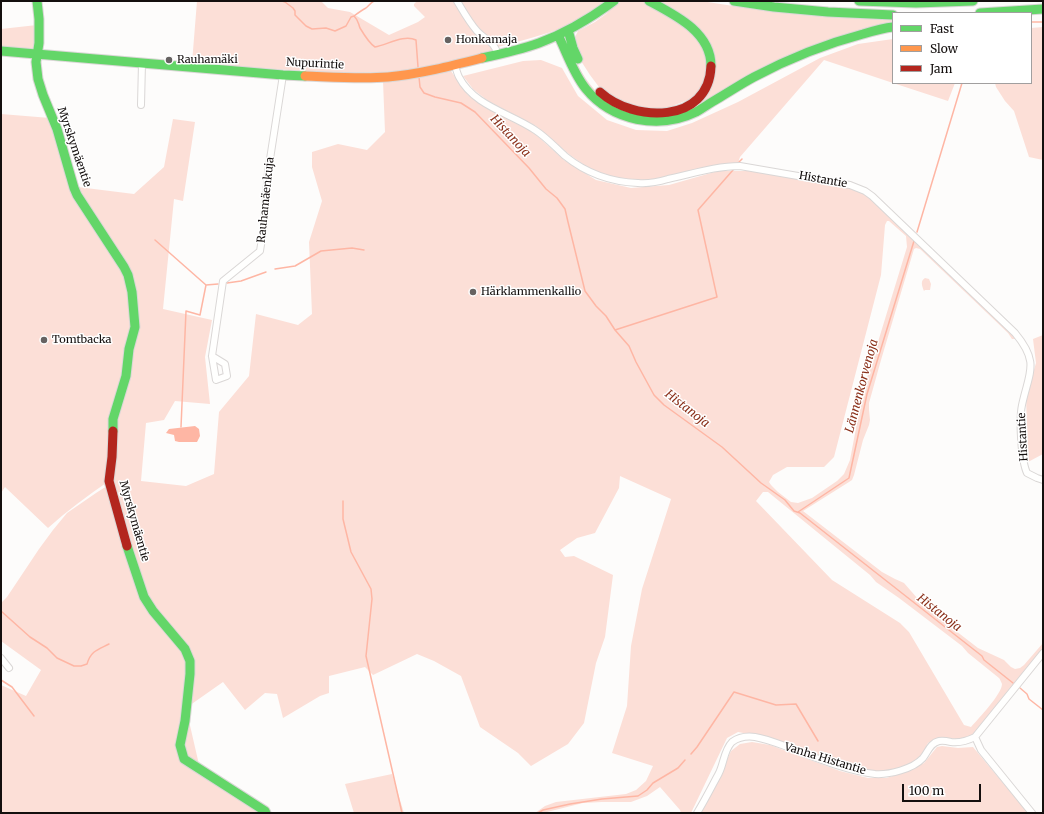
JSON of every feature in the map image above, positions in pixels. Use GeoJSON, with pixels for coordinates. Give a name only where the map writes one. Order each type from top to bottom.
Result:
{"type":"FeatureCollection","features":[{"type":"Feature","properties":{"kind":"main road","name":"Myrskymäentie"},"geometry":{"type":"LineString","coordinates":[[37,1],[39,43],[36,62],[38,78],[43,95],[57,129],[74,188],[80,201],[124,267],[128,275],[132,292],[135,327],[129,349],[126,376],[116,404],[113,419],[112,457],[109,481],[144,597],[153,611],[185,649],[190,661],[185,721],[180,745],[184,759],[266,813]]}},
{"type":"Feature","properties":{"kind":"main road"},"geometry":{"type":"LineString","coordinates":[[568,30],[573,48],[591,83],[612,101],[641,112],[657,113],[681,109],[692,104],[701,97],[707,87],[710,78],[712,61],[710,53],[701,37],[692,27],[675,15],[649,1]]}},
{"type":"Feature","properties":{"kind":"main road"},"geometry":{"type":"LineString","coordinates":[[734,1],[774,7],[828,12],[892,15]]}},
{"type":"Feature","properties":{"kind":"main road"},"geometry":{"type":"LineString","coordinates":[[860,1],[895,3],[973,1]]}},
{"type":"Feature","properties":{"kind":"main road","name":"Nupurintie"},"geometry":{"type":"LineString","coordinates":[[1,51],[283,75],[361,78],[388,77],[455,65],[498,55],[539,43],[568,30],[612,3]]}},
{"type":"Feature","properties":{"kind":"main road"},"geometry":{"type":"LineString","coordinates":[[996,12],[1043,9]]}},
{"type":"Feature","properties":{"kind":"main road"},"geometry":{"type":"LineString","coordinates":[[558,35],[576,73],[587,89],[599,101],[611,110],[623,115],[651,122],[664,122],[679,119],[696,112],[736,87],[810,50],[846,38],[892,27]]}},
{"type":"Feature","properties":{"kind":"street"},"geometry":{"type":"LineString","coordinates":[[457,1],[478,32],[492,42],[498,55]]}},
{"type":"Feature","properties":{"kind":"street"},"geometry":{"type":"LineString","coordinates":[[140,105],[142,63]]}},
{"type":"Feature","properties":{"kind":"street","name":"Histantie"},"geometry":{"type":"LineString","coordinates":[[455,65],[459,77],[468,90],[478,98],[537,131],[575,163],[587,170],[614,180],[639,184],[657,182],[722,167],[740,166],[850,185],[865,191],[1015,332],[1023,342],[1028,351],[1030,362],[1030,372],[1020,415],[1024,465],[1027,473],[1043,480]]}},
{"type":"Feature","properties":{"kind":"street","name":"Rauhamäenkuja"},"geometry":{"type":"LineString","coordinates":[[212,356],[223,281],[260,251],[268,172],[283,75]]}},
{"type":"Feature","properties":{"kind":"street"},"geometry":{"type":"LineString","coordinates":[[1032,813],[981,750],[975,737],[1043,653]]}},
{"type":"Feature","properties":{"kind":"street"},"geometry":{"type":"LineString","coordinates":[[1,658],[9,668]]}},
{"type":"Feature","properties":{"kind":"street","name":"Vanha Histantie"},"geometry":{"type":"LineString","coordinates":[[697,813],[720,772],[728,748],[732,742],[739,738],[748,737],[767,740],[837,765],[875,774],[886,774],[916,764],[924,757],[934,743],[940,741],[958,742],[975,737]]}},
{"type":"Feature","properties":{"kind":"shaded area"},"geometry":{"type":"Polygon","coordinates":[[[197,1],[321,1],[328,8],[350,12],[389,35],[418,22],[425,17],[414,6],[417,1],[455,1],[492,45],[494,52],[407,71],[380,72],[339,73],[192,63],[197,1]]]}},
{"type":"Feature","properties":{"kind":"shaded area"},"geometry":{"type":"Polygon","coordinates":[[[460,1],[608,1],[565,27],[498,47],[491,39],[480,31],[460,1]]]}},
{"type":"Feature","properties":{"kind":"shaded area"},"geometry":{"type":"Polygon","coordinates":[[[621,1],[642,1],[661,10],[700,40],[710,68],[698,96],[657,112],[623,104],[599,87],[581,61],[574,40],[578,31],[595,22],[621,1]]]}},
{"type":"Feature","properties":{"kind":"shaded area"},"geometry":{"type":"Polygon","coordinates":[[[654,1],[701,1],[804,15],[892,20],[892,25],[861,32],[798,52],[768,66],[700,107],[684,114],[666,119],[653,119],[640,118],[626,114],[613,108],[592,91],[576,68],[564,41],[568,41],[589,84],[604,98],[616,106],[643,115],[671,115],[685,111],[700,102],[709,89],[715,68],[713,55],[708,43],[700,32],[678,14],[654,1]]]}},
{"type":"Feature","properties":{"kind":"shaded area"},"geometry":{"type":"Polygon","coordinates":[[[37,25],[36,48],[31,51],[1,49],[1,29],[37,25]]]}},
{"type":"Feature","properties":{"kind":"shaded area"},"geometry":{"type":"Polygon","coordinates":[[[1043,27],[1043,160],[1029,157],[1014,111],[1005,101],[995,84],[1032,84],[1032,28],[1043,27]]]}},
{"type":"Feature","properties":{"kind":"shaded area"},"geometry":{"type":"Polygon","coordinates":[[[892,39],[892,83],[824,60],[740,157],[738,163],[640,181],[599,173],[587,167],[570,155],[536,126],[488,101],[473,89],[463,76],[523,61],[541,60],[562,68],[578,96],[607,120],[636,130],[667,131],[692,123],[738,102],[820,58],[858,44],[892,39]]]}},
{"type":"Feature","properties":{"kind":"shaded area"},"geometry":{"type":"Polygon","coordinates":[[[451,71],[468,95],[499,115],[532,131],[564,160],[596,180],[631,188],[669,185],[718,171],[755,171],[853,188],[870,197],[1018,339],[1012,339],[1008,333],[920,249],[914,249],[869,403],[869,425],[863,440],[852,480],[803,511],[882,572],[904,583],[925,607],[978,648],[1004,660],[1011,667],[1015,669],[1024,665],[1043,643],[1043,650],[976,732],[970,736],[958,739],[938,738],[928,743],[921,757],[905,767],[877,772],[831,761],[765,737],[738,732],[727,738],[691,813],[681,813],[660,787],[647,796],[631,802],[583,803],[543,813],[535,813],[545,806],[556,802],[626,794],[636,790],[646,781],[653,766],[612,753],[627,706],[631,646],[642,589],[671,499],[620,476],[619,488],[595,533],[577,538],[560,550],[565,557],[574,556],[613,575],[605,637],[596,663],[584,723],[568,744],[531,766],[518,753],[480,727],[461,676],[434,661],[417,654],[373,675],[365,667],[329,676],[329,693],[320,696],[283,718],[277,694],[265,693],[245,710],[223,682],[186,708],[200,769],[266,813],[1,813],[1,685],[26,696],[41,670],[1,641],[1,603],[7,597],[39,549],[67,513],[110,484],[109,481],[93,492],[48,528],[5,487],[1,493],[1,114],[50,118],[78,187],[134,194],[164,167],[173,119],[195,122],[183,201],[174,199],[163,309],[212,320],[205,357],[210,404],[175,401],[164,420],[146,423],[141,481],[186,486],[214,474],[219,412],[249,376],[256,314],[298,325],[312,314],[309,242],[322,201],[312,167],[312,152],[338,144],[367,150],[385,132],[383,81],[451,71]],[[887,221],[885,225],[881,275],[834,457],[824,467],[787,467],[773,475],[769,482],[778,492],[791,502],[798,503],[812,498],[837,481],[844,474],[850,460],[863,391],[907,247],[906,236],[889,221],[887,221]],[[763,492],[756,501],[832,580],[900,623],[909,632],[964,725],[971,727],[998,694],[1002,684],[999,678],[968,653],[962,646],[876,582],[870,575],[768,492],[763,492]]]}},
{"type":"Feature","properties":{"kind":"shaded area"},"geometry":{"type":"Polygon","coordinates":[[[896,84],[955,84],[948,101],[896,84]]]}},
{"type":"Feature","properties":{"kind":"shaded area"},"geometry":{"type":"Polygon","coordinates":[[[925,278],[929,279],[931,284],[930,290],[924,291],[922,282],[925,278]]]}},
{"type":"Feature","properties":{"kind":"shaded area"},"geometry":{"type":"Polygon","coordinates":[[[1043,335],[1043,454],[1028,462],[1026,397],[1036,363],[1033,339],[1043,335]]]}},
{"type":"Feature","properties":{"kind":"shaded area"},"geometry":{"type":"Polygon","coordinates":[[[195,426],[199,429],[200,436],[197,442],[175,441],[174,435],[166,433],[169,429],[195,426]]]}},
{"type":"Feature","properties":{"kind":"shaded area"},"geometry":{"type":"Polygon","coordinates":[[[752,742],[770,745],[840,771],[868,778],[886,778],[903,773],[924,763],[937,747],[973,747],[1028,813],[701,813],[731,751],[740,744],[752,742]]]}},
{"type":"Feature","properties":{"kind":"shaded area"},"geometry":{"type":"Polygon","coordinates":[[[392,774],[404,813],[354,813],[345,784],[392,774]]]}},
{"type":"Feature","properties":{"kind":"waterway","name":"Histanoja"},"geometry":{"type":"LineString","coordinates":[[282,1],[293,8],[295,15],[306,26],[312,29],[326,28],[335,31],[346,26],[351,17],[354,16],[358,21],[360,28],[375,47],[406,38],[416,40],[418,67]]}},
{"type":"Feature","properties":{"kind":"waterway"},"geometry":{"type":"LineString","coordinates":[[354,16],[374,1]]}},
{"type":"Feature","properties":{"kind":"waterway","name":"Lännenkorvenoja"},"geometry":{"type":"LineString","coordinates":[[1032,22],[1043,22]]}},
{"type":"Feature","properties":{"kind":"waterway","name":"Histanoja"},"geometry":{"type":"LineString","coordinates":[[419,77],[420,87],[424,93],[461,103],[475,112],[529,168],[546,189],[557,198],[565,209],[585,291],[629,346],[654,395],[664,405],[722,447],[761,483],[785,500],[794,511],[800,513],[982,656],[984,660],[1013,683]]}},
{"type":"Feature","properties":{"kind":"waterway","name":"Lännenkorvenoja"},"geometry":{"type":"LineString","coordinates":[[917,232],[962,84]]}},
{"type":"Feature","properties":{"kind":"waterway"},"geometry":{"type":"LineString","coordinates":[[739,162],[742,159]]}},
{"type":"Feature","properties":{"kind":"waterway"},"geometry":{"type":"LineString","coordinates":[[615,330],[717,297],[698,210],[733,170]]}},
{"type":"Feature","properties":{"kind":"waterway"},"geometry":{"type":"LineString","coordinates":[[155,240],[206,285]]}},
{"type":"Feature","properties":{"kind":"waterway","name":"Lännenkorvenoja"},"geometry":{"type":"LineString","coordinates":[[798,512],[849,478],[867,394],[914,241]]}},
{"type":"Feature","properties":{"kind":"waterway"},"geometry":{"type":"LineString","coordinates":[[275,269],[295,266],[321,251],[352,248],[364,250]]}},
{"type":"Feature","properties":{"kind":"waterway"},"geometry":{"type":"LineString","coordinates":[[227,283],[241,281],[266,272]]}},
{"type":"Feature","properties":{"kind":"waterway"},"geometry":{"type":"LineString","coordinates":[[181,427],[186,311],[200,315],[206,285],[218,284]]}},
{"type":"Feature","properties":{"kind":"waterway"},"geometry":{"type":"LineString","coordinates":[[343,501],[343,519],[351,552],[371,589],[372,599],[366,656],[402,813]]}},
{"type":"Feature","properties":{"kind":"waterway"},"geometry":{"type":"LineString","coordinates":[[1,611],[30,637],[47,648],[57,658],[74,666],[87,664],[90,656],[109,644]]}},
{"type":"Feature","properties":{"kind":"waterway"},"geometry":{"type":"LineString","coordinates":[[1,680],[12,687],[34,716]]}},
{"type":"Feature","properties":{"kind":"waterway","name":"Histanoja"},"geometry":{"type":"LineString","coordinates":[[1020,688],[1027,694],[1029,699],[1043,710]]}},
{"type":"Feature","properties":{"kind":"waterway"},"geometry":{"type":"LineString","coordinates":[[691,754],[734,692],[776,705],[796,704],[818,741]]}},
{"type":"Feature","properties":{"kind":"waterway"},"geometry":{"type":"LineString","coordinates":[[538,813],[543,810],[570,804],[602,799],[638,796],[647,790],[653,783],[678,768],[685,760]]}},
{"type":"Feature","properties":{"kind":"traffic: fast"},"geometry":{"type":"LineString","coordinates":[[37,1],[39,43],[36,62],[38,79],[43,95],[57,129],[77,195],[124,267],[128,275],[132,292],[135,327],[129,349],[126,376],[113,419],[113,431]]}},
{"type":"Feature","properties":{"kind":"traffic: fast"},"geometry":{"type":"LineString","coordinates":[[482,58],[518,50],[559,35],[578,25],[614,1]]}},
{"type":"Feature","properties":{"kind":"traffic: fast"},"geometry":{"type":"LineString","coordinates":[[649,1],[670,12],[690,26],[698,34],[705,43],[711,66]]}},
{"type":"Feature","properties":{"kind":"traffic: fast"},"geometry":{"type":"LineString","coordinates":[[734,1],[774,7],[828,12],[892,15]]}},
{"type":"Feature","properties":{"kind":"traffic: fast"},"geometry":{"type":"LineString","coordinates":[[859,1],[916,3],[973,1]]}},
{"type":"Feature","properties":{"kind":"traffic: fast"},"geometry":{"type":"LineString","coordinates":[[996,12],[1043,9]]}},
{"type":"Feature","properties":{"kind":"traffic: fast"},"geometry":{"type":"LineString","coordinates":[[558,35],[570,63],[581,83],[597,100],[609,109],[622,115],[652,121],[682,117],[696,112],[749,80],[793,58],[849,38],[892,27]]}},
{"type":"Feature","properties":{"kind":"traffic: fast"},"geometry":{"type":"LineString","coordinates":[[568,30],[578,59]]}},
{"type":"Feature","properties":{"kind":"traffic: fast"},"geometry":{"type":"LineString","coordinates":[[1,51],[305,76]]}},
{"type":"Feature","properties":{"kind":"traffic: fast"},"geometry":{"type":"LineString","coordinates":[[127,546],[144,597],[153,611],[185,649],[190,661],[185,721],[180,745],[184,759],[266,813]]}},
{"type":"Feature","properties":{"kind":"traffic: slow"},"geometry":{"type":"LineString","coordinates":[[305,76],[357,78],[400,76],[447,67],[482,58]]}},
{"type":"Feature","properties":{"kind":"traffic: jam"},"geometry":{"type":"LineString","coordinates":[[600,92],[614,102],[631,109],[650,113],[668,112],[684,108],[698,99],[707,85],[711,66]]}},
{"type":"Feature","properties":{"kind":"traffic: jam"},"geometry":{"type":"LineString","coordinates":[[113,431],[109,481],[127,546]]}},
{"type":"Feature","properties":{"kind":"place","name":"Honkamaja"},"geometry":{"type":"Point","coordinates":[448,40]}},
{"type":"Feature","properties":{"kind":"place","name":"Rauhamäki"},"geometry":{"type":"Point","coordinates":[169,60]}},
{"type":"Feature","properties":{"kind":"place","name":"Härklammenkallio"},"geometry":{"type":"Point","coordinates":[473,292]}},
{"type":"Feature","properties":{"kind":"place","name":"Tomtbacka"},"geometry":{"type":"Point","coordinates":[44,340]}}]}
